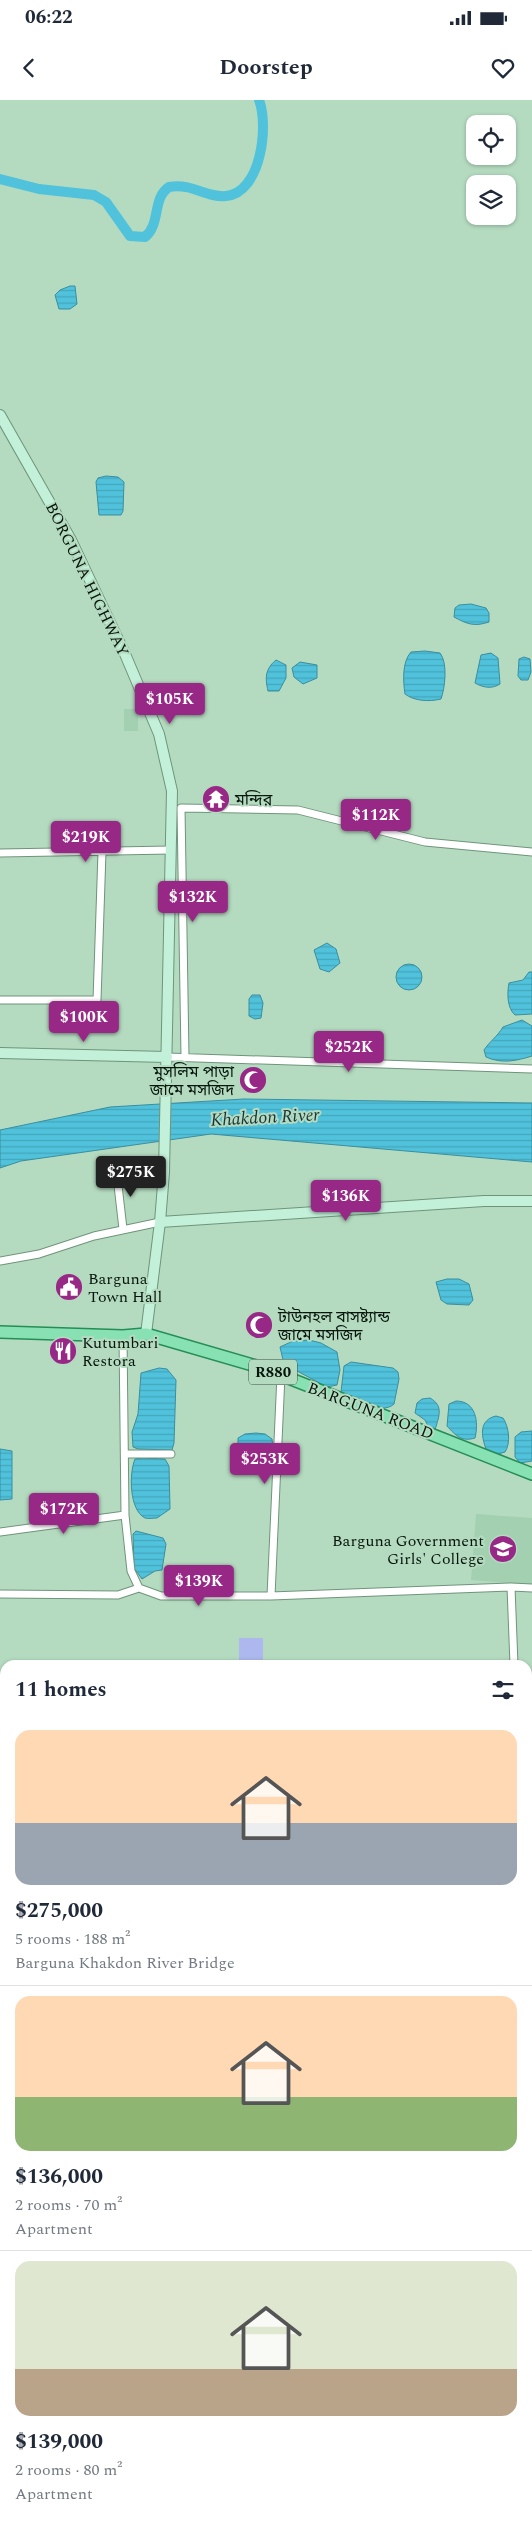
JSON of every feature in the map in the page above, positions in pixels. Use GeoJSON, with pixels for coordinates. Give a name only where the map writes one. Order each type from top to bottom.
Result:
{"type":"FeatureCollection","features":[{"type":"Feature","properties":{"kind":"main road","name":"BORGUNA HIGHWAY"},"geometry":{"type":"LineString","coordinates":[[0,415],[71,540],[153,715],[164,752],[172,790],[168,1057],[164,1172],[160,1222],[146,1334]]}},
{"type":"Feature","properties":{"kind":"main road"},"geometry":{"type":"LineString","coordinates":[[0,1053],[168,1057]]}},
{"type":"Feature","properties":{"kind":"main road"},"geometry":{"type":"LineString","coordinates":[[160,1222],[484,1201],[532,1201]]}},
{"type":"Feature","properties":{"kind":"main road","name":"BARGUNA ROAD"},"geometry":{"type":"LineString","coordinates":[[0,1332],[124,1336],[146,1334],[281,1375],[532,1474]]}},
{"type":"Feature","properties":{"kind":"street"},"geometry":{"type":"LineString","coordinates":[[185,1057],[181,808],[298,810],[425,842],[532,852]]}},
{"type":"Feature","properties":{"kind":"street"},"geometry":{"type":"LineString","coordinates":[[0,853],[171,850]]}},
{"type":"Feature","properties":{"kind":"street"},"geometry":{"type":"LineString","coordinates":[[0,1000],[97,1000],[102,852]]}},
{"type":"Feature","properties":{"kind":"street"},"geometry":{"type":"LineString","coordinates":[[168,1057],[532,1069]]}},
{"type":"Feature","properties":{"kind":"street"},"geometry":{"type":"LineString","coordinates":[[116,1168],[123,1229]]}},
{"type":"Feature","properties":{"kind":"street"},"geometry":{"type":"LineString","coordinates":[[0,1261],[40,1254],[94,1236],[160,1222]]}},
{"type":"Feature","properties":{"kind":"street"},"geometry":{"type":"LineString","coordinates":[[124,1336],[125,1515],[131,1571],[140,1588]]}},
{"type":"Feature","properties":{"kind":"street"},"geometry":{"type":"LineString","coordinates":[[271,1596],[281,1375]]}},
{"type":"Feature","properties":{"kind":"street"},"geometry":{"type":"LineString","coordinates":[[125,1454],[171,1454]]}},
{"type":"Feature","properties":{"kind":"street"},"geometry":{"type":"LineString","coordinates":[[0,1532],[125,1515]]}},
{"type":"Feature","properties":{"kind":"street"},"geometry":{"type":"LineString","coordinates":[[511,1586],[514,1660]]}},
{"type":"Feature","properties":{"kind":"street"},"geometry":{"type":"LineString","coordinates":[[0,1594],[118,1595],[140,1588],[161,1596],[271,1596],[511,1586],[532,1588]]}},
{"type":"Feature","properties":{"kind":"shaded area"},"geometry":{"type":"Polygon","coordinates":[[[124,709],[138,709],[138,731],[124,731],[124,709]]]}},
{"type":"Feature","properties":{"kind":"shaded area","name":"Barguna Government Girls' College"},"geometry":{"type":"Polygon","coordinates":[[[476,1514],[532,1518],[532,1585],[471,1580],[476,1514]]]}},
{"type":"Feature","properties":{"kind":"shaded area"},"geometry":{"type":"Polygon","coordinates":[[[239,1638],[263,1638],[263,1660],[239,1660],[239,1638]]]}},
{"type":"Feature","properties":{"kind":"water"},"geometry":{"type":"Polygon","coordinates":[[[75,286],[77,304],[70,309],[59,309],[55,295],[60,290],[75,286]]]}},
{"type":"Feature","properties":{"kind":"water"},"geometry":{"type":"Polygon","coordinates":[[[106,476],[118,477],[124,482],[123,511],[121,515],[99,515],[96,482],[98,478],[106,476]]]}},
{"type":"Feature","properties":{"kind":"water"},"geometry":{"type":"Polygon","coordinates":[[[471,604],[486,608],[489,613],[489,622],[471,624],[454,617],[455,608],[459,605],[471,604]]]}},
{"type":"Feature","properties":{"kind":"water"},"geometry":{"type":"Polygon","coordinates":[[[411,652],[440,653],[443,657],[445,676],[441,699],[422,700],[405,694],[404,672],[408,656],[411,652]]]}},
{"type":"Feature","properties":{"kind":"water"},"geometry":{"type":"Polygon","coordinates":[[[491,653],[498,658],[500,684],[494,687],[485,687],[475,683],[481,655],[491,653]]]}},
{"type":"Feature","properties":{"kind":"water"},"geometry":{"type":"Polygon","coordinates":[[[524,657],[530,659],[531,672],[528,680],[521,680],[518,676],[519,659],[524,657]]]}},
{"type":"Feature","properties":{"kind":"water"},"geometry":{"type":"Polygon","coordinates":[[[276,660],[286,665],[286,678],[279,691],[268,691],[267,674],[276,660]]]}},
{"type":"Feature","properties":{"kind":"water"},"geometry":{"type":"Polygon","coordinates":[[[300,662],[317,665],[317,678],[303,684],[294,677],[292,668],[300,662]]]}},
{"type":"Feature","properties":{"kind":"water"},"geometry":{"type":"Polygon","coordinates":[[[327,943],[336,949],[340,963],[329,972],[320,969],[314,950],[327,943]]]}},
{"type":"Feature","properties":{"kind":"water"},"geometry":{"type":"Polygon","coordinates":[[[409,964],[418,968],[422,977],[418,986],[409,990],[400,986],[396,977],[400,968],[409,964]]]}},
{"type":"Feature","properties":{"kind":"water"},"geometry":{"type":"Polygon","coordinates":[[[529,972],[532,972],[532,1014],[515,1015],[510,1008],[508,1000],[509,983],[523,980],[529,972]]]}},
{"type":"Feature","properties":{"kind":"water"},"geometry":{"type":"Polygon","coordinates":[[[252,995],[260,995],[263,1003],[261,1018],[255,1019],[249,1016],[249,999],[252,995]]]}},
{"type":"Feature","properties":{"kind":"water"},"geometry":{"type":"Polygon","coordinates":[[[522,1020],[532,1026],[532,1056],[509,1061],[498,1061],[486,1057],[484,1050],[503,1027],[522,1020]]]}},
{"type":"Feature","properties":{"kind":"water","name":"Khakdon River"},"geometry":{"type":"Polygon","coordinates":[[[244,1099],[532,1103],[532,1162],[211,1134],[21,1161],[0,1168],[0,1130],[110,1107],[244,1099]]]}},
{"type":"Feature","properties":{"kind":"water"},"geometry":{"type":"Polygon","coordinates":[[[447,1279],[459,1279],[469,1284],[473,1300],[469,1305],[447,1304],[441,1300],[436,1282],[447,1279]]]}},
{"type":"Feature","properties":{"kind":"water"},"geometry":{"type":"Polygon","coordinates":[[[309,1340],[321,1343],[337,1352],[340,1370],[337,1385],[327,1387],[284,1364],[280,1347],[293,1341],[309,1340]]]}},
{"type":"Feature","properties":{"kind":"water"},"geometry":{"type":"Polygon","coordinates":[[[351,1362],[393,1368],[398,1372],[399,1379],[394,1404],[382,1408],[375,1407],[341,1392],[344,1366],[351,1362]]]}},
{"type":"Feature","properties":{"kind":"water"},"geometry":{"type":"Polygon","coordinates":[[[159,1368],[167,1369],[176,1380],[174,1443],[172,1450],[138,1449],[133,1447],[132,1432],[138,1414],[141,1373],[159,1368]]]}},
{"type":"Feature","properties":{"kind":"water"},"geometry":{"type":"Polygon","coordinates":[[[430,1398],[439,1408],[435,1430],[430,1430],[425,1420],[415,1413],[417,1403],[422,1399],[430,1398]]]}},
{"type":"Feature","properties":{"kind":"water"},"geometry":{"type":"Polygon","coordinates":[[[456,1401],[463,1402],[472,1408],[477,1425],[475,1438],[463,1439],[453,1433],[447,1426],[449,1404],[456,1401]]]}},
{"type":"Feature","properties":{"kind":"water"},"geometry":{"type":"Polygon","coordinates":[[[496,1416],[503,1418],[508,1430],[509,1440],[505,1452],[495,1455],[486,1449],[482,1433],[487,1421],[496,1416]]]}},
{"type":"Feature","properties":{"kind":"water"},"geometry":{"type":"Polygon","coordinates":[[[532,1431],[532,1461],[520,1463],[515,1457],[515,1437],[521,1432],[532,1431]]]}},
{"type":"Feature","properties":{"kind":"water"},"geometry":{"type":"Polygon","coordinates":[[[245,1434],[265,1434],[272,1439],[273,1448],[266,1454],[257,1456],[238,1453],[238,1438],[245,1434]]]}},
{"type":"Feature","properties":{"kind":"water"},"geometry":{"type":"Polygon","coordinates":[[[0,1449],[12,1451],[12,1499],[0,1500],[0,1449]]]}},
{"type":"Feature","properties":{"kind":"water"},"geometry":{"type":"Polygon","coordinates":[[[135,1459],[165,1459],[169,1466],[170,1509],[157,1518],[145,1518],[140,1514],[133,1500],[131,1482],[133,1465],[135,1459]]]}},
{"type":"Feature","properties":{"kind":"water"},"geometry":{"type":"Polygon","coordinates":[[[136,1531],[163,1538],[166,1544],[162,1570],[155,1571],[142,1579],[134,1568],[133,1534],[136,1531]]]}},
{"type":"Feature","properties":{"kind":"waterway"},"geometry":{"type":"LineString","coordinates":[[0,179],[39,189],[94,195],[106,202],[130,236],[145,237],[153,225],[160,198],[169,187],[185,187],[212,195],[226,196],[238,192],[247,183],[254,171],[262,141],[262,111],[259,100]]}},
{"type":"Feature","properties":{"kind":"place","name":"মন্দির"},"geometry":{"type":"Point","coordinates":[216,799]}},
{"type":"Feature","properties":{"kind":"place","name":"মুসলিম পাড়া জামে মসজিদ"},"geometry":{"type":"Point","coordinates":[253,1080]}},
{"type":"Feature","properties":{"kind":"place","name":"Barguna Town Hall"},"geometry":{"type":"Point","coordinates":[69,1287]}},
{"type":"Feature","properties":{"kind":"place","name":"টাউনহল বাসষ্ট্যান্ড জামে মসজিদ"},"geometry":{"type":"Point","coordinates":[259,1325]}},
{"type":"Feature","properties":{"kind":"place","name":"Kutumbari Restora"},"geometry":{"type":"Point","coordinates":[63,1351]}},
{"type":"Feature","properties":{"kind":"place","name":"Barguna Government Girls' College"},"geometry":{"type":"Point","coordinates":[503,1549]}}]}
